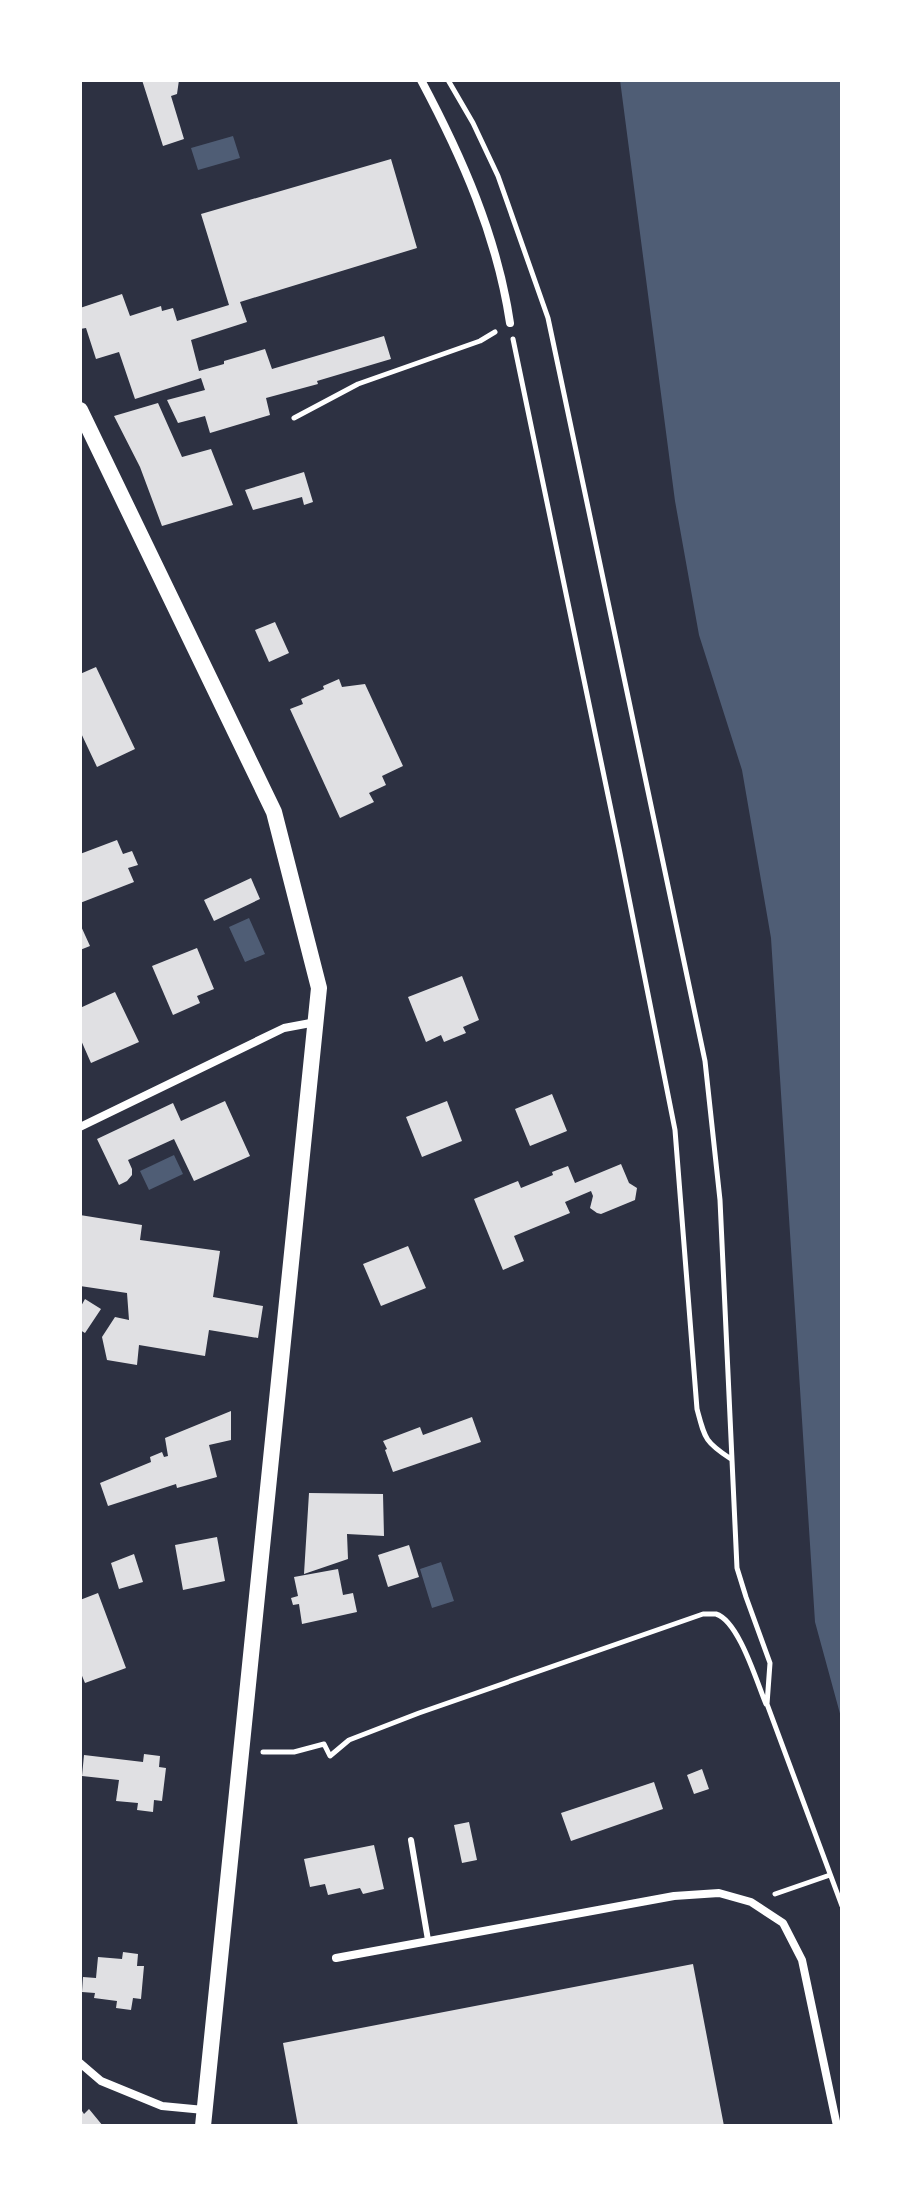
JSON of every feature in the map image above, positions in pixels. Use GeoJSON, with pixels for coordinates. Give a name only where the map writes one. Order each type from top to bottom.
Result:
{"type":"FeatureCollection","features":[{"type":"Feature","properties":{"kind":"main road"},"geometry":{"type":"LineString","coordinates":[[80,410],[274,812],[319,988],[204,2118]]}},
{"type":"Feature","properties":{"kind":"street"},"geometry":{"type":"LineString","coordinates":[[421,80],[454,143],[480,208],[504,286],[510,323]]}},
{"type":"Feature","properties":{"kind":"street"},"geometry":{"type":"LineString","coordinates":[[80,1127],[284,1028],[316,1022]]}},
{"type":"Feature","properties":{"kind":"street"},"geometry":{"type":"LineString","coordinates":[[336,1958],[674,1896],[719,1893],[751,1902],[783,1923],[802,1960],[837,2126]]}},
{"type":"Feature","properties":{"kind":"street"},"geometry":{"type":"LineString","coordinates":[[80,2063],[101,2081],[162,2106],[204,2118]]}},
{"type":"Feature","properties":{"kind":"lane"},"geometry":{"type":"LineString","coordinates":[[411,1840],[428,1940]]}},
{"type":"Feature","properties":{"kind":"path"},"geometry":{"type":"LineString","coordinates":[[448,80],[498,176],[548,318],[705,1061],[720,1200],[737,1568],[770,1663],[767,1704]]}},
{"type":"Feature","properties":{"kind":"path"},"geometry":{"type":"LineString","coordinates":[[294,418],[358,384],[480,341],[510,323],[675,1130],[697,1409],[705,1438],[731,1459]]}},
{"type":"Feature","properties":{"kind":"path"},"geometry":{"type":"LineString","coordinates":[[242,1752],[294,1752],[324,1744],[330,1756],[349,1740],[419,1713],[703,1614],[716,1614],[728,1621],[738,1636],[767,1704],[842,1906]]}},
{"type":"Feature","properties":{"kind":"path"},"geometry":{"type":"LineString","coordinates":[[800,1885],[830,1874]]}},
{"type":"Feature","properties":{"kind":"water"},"geometry":{"type":"Polygon","coordinates":[[[620,80],[842,80],[842,1721],[815,1622],[771,938],[742,770],[699,635],[675,501],[620,80]]]}},
{"type":"Feature","properties":{"kind":"water"},"geometry":{"type":"Polygon","coordinates":[[[233,136],[240,158],[198,170],[191,148],[233,136]]]}},
{"type":"Feature","properties":{"kind":"water"},"geometry":{"type":"Polygon","coordinates":[[[249,918],[265,954],[245,962],[229,927],[249,918]]]}},
{"type":"Feature","properties":{"kind":"water"},"geometry":{"type":"Polygon","coordinates":[[[174,1155],[183,1174],[149,1190],[140,1171],[174,1155]]]}},
{"type":"Feature","properties":{"kind":"water"},"geometry":{"type":"Polygon","coordinates":[[[441,1562],[454,1601],[432,1608],[420,1569],[441,1562]]]}},
{"type":"Feature","properties":{"kind":"building"},"geometry":{"type":"Polygon","coordinates":[[[142,80],[179,80],[177,94],[171,96],[184,139],[163,146],[142,80]]]}},
{"type":"Feature","properties":{"kind":"building"},"geometry":{"type":"Polygon","coordinates":[[[391,159],[417,248],[240,302],[247,322],[191,340],[199,371],[265,349],[272,369],[384,336],[391,359],[266,398],[270,415],[210,433],[205,416],[178,423],[167,400],[205,390],[201,378],[135,399],[119,352],[96,359],[86,328],[80,329],[80,308],[122,294],[130,316],[161,306],[162,311],[173,308],[177,321],[229,305],[201,214],[391,159]]]}},
{"type":"Feature","properties":{"kind":"building"},"geometry":{"type":"Polygon","coordinates":[[[158,403],[182,457],[211,449],[233,505],[162,526],[140,467],[114,416],[158,403]]]}},
{"type":"Feature","properties":{"kind":"building"},"geometry":{"type":"Polygon","coordinates":[[[304,472],[313,502],[304,505],[302,497],[253,510],[245,490],[304,472]]]}},
{"type":"Feature","properties":{"kind":"building"},"geometry":{"type":"Polygon","coordinates":[[[275,622],[289,653],[269,662],[255,630],[275,622]]]}},
{"type":"Feature","properties":{"kind":"building"},"geometry":{"type":"Polygon","coordinates":[[[96,667],[135,749],[97,767],[80,731],[80,674],[96,667]]]}},
{"type":"Feature","properties":{"kind":"building"},"geometry":{"type":"Polygon","coordinates":[[[339,679],[342,687],[365,684],[403,766],[382,776],[386,785],[369,793],[374,802],[340,818],[290,709],[303,704],[301,699],[339,679]]]}},
{"type":"Feature","properties":{"kind":"building"},"geometry":{"type":"Polygon","coordinates":[[[117,840],[123,854],[132,851],[138,865],[128,868],[134,882],[80,903],[80,854],[117,840]]]}},
{"type":"Feature","properties":{"kind":"building"},"geometry":{"type":"Polygon","coordinates":[[[251,878],[260,899],[214,921],[204,900],[251,878]]]}},
{"type":"Feature","properties":{"kind":"building"},"geometry":{"type":"Polygon","coordinates":[[[80,924],[90,946],[80,950],[80,924]]]}},
{"type":"Feature","properties":{"kind":"building"},"geometry":{"type":"Polygon","coordinates":[[[197,948],[214,989],[197,996],[200,1003],[173,1015],[152,966],[197,948]]]}},
{"type":"Feature","properties":{"kind":"building"},"geometry":{"type":"Polygon","coordinates":[[[462,976],[479,1020],[463,1027],[466,1033],[444,1042],[441,1035],[426,1042],[408,997],[462,976]]]}},
{"type":"Feature","properties":{"kind":"building"},"geometry":{"type":"Polygon","coordinates":[[[115,992],[139,1042],[91,1063],[80,1038],[80,1008],[115,992]]]}},
{"type":"Feature","properties":{"kind":"building"},"geometry":{"type":"Polygon","coordinates":[[[552,1094],[567,1131],[530,1146],[515,1109],[552,1094]]]}},
{"type":"Feature","properties":{"kind":"building"},"geometry":{"type":"Polygon","coordinates":[[[225,1101],[250,1156],[194,1181],[174,1139],[128,1160],[132,1175],[119,1185],[97,1139],[173,1103],[181,1121],[225,1101]]]}},
{"type":"Feature","properties":{"kind":"building"},"geometry":{"type":"Polygon","coordinates":[[[447,1101],[462,1141],[422,1157],[406,1117],[447,1101]]]}},
{"type":"Feature","properties":{"kind":"building"},"geometry":{"type":"Polygon","coordinates":[[[621,1164],[629,1183],[637,1188],[635,1200],[601,1214],[590,1208],[591,1191],[565,1202],[570,1213],[514,1236],[524,1261],[503,1270],[474,1199],[518,1181],[521,1188],[568,1166],[575,1183],[621,1164]]]}},
{"type":"Feature","properties":{"kind":"building"},"geometry":{"type":"Polygon","coordinates":[[[80,1215],[142,1225],[140,1240],[220,1251],[213,1297],[263,1306],[258,1338],[209,1330],[205,1356],[139,1345],[137,1365],[107,1360],[102,1337],[115,1317],[129,1320],[127,1293],[80,1286],[80,1215]]]}},
{"type":"Feature","properties":{"kind":"building"},"geometry":{"type":"Polygon","coordinates":[[[408,1246],[426,1288],[381,1306],[363,1264],[408,1246]]]}},
{"type":"Feature","properties":{"kind":"building"},"geometry":{"type":"Polygon","coordinates":[[[85,1299],[101,1309],[85,1333],[80,1330],[80,1308],[85,1299]]]}},
{"type":"Feature","properties":{"kind":"building"},"geometry":{"type":"Polygon","coordinates":[[[231,1411],[231,1440],[209,1445],[217,1477],[177,1488],[176,1484],[108,1506],[100,1483],[151,1462],[150,1457],[162,1452],[164,1457],[168,1456],[165,1438],[231,1411]]]}},
{"type":"Feature","properties":{"kind":"building"},"geometry":{"type":"Polygon","coordinates":[[[472,1417],[481,1442],[393,1472],[383,1441],[420,1427],[423,1435],[472,1417]]]}},
{"type":"Feature","properties":{"kind":"building"},"geometry":{"type":"Polygon","coordinates":[[[309,1493],[383,1494],[384,1536],[347,1534],[348,1559],[304,1574],[309,1493]]]}},
{"type":"Feature","properties":{"kind":"building"},"geometry":{"type":"Polygon","coordinates":[[[217,1537],[225,1581],[183,1590],[175,1545],[217,1537]]]}},
{"type":"Feature","properties":{"kind":"building"},"geometry":{"type":"Polygon","coordinates":[[[409,1545],[419,1577],[388,1587],[378,1555],[409,1545]]]}},
{"type":"Feature","properties":{"kind":"building"},"geometry":{"type":"Polygon","coordinates":[[[134,1554],[143,1582],[119,1589],[111,1563],[134,1554]]]}},
{"type":"Feature","properties":{"kind":"building"},"geometry":{"type":"Polygon","coordinates":[[[338,1569],[343,1595],[353,1593],[357,1612],[302,1624],[299,1604],[293,1605],[291,1598],[298,1596],[294,1577],[338,1569]]]}},
{"type":"Feature","properties":{"kind":"building"},"geometry":{"type":"Polygon","coordinates":[[[98,1593],[126,1668],[85,1683],[80,1671],[80,1600],[98,1593]]]}},
{"type":"Feature","properties":{"kind":"building"},"geometry":{"type":"Polygon","coordinates":[[[144,1754],[160,1756],[159,1767],[166,1768],[162,1801],[154,1800],[153,1812],[137,1810],[138,1803],[116,1801],[119,1780],[82,1776],[84,1755],[143,1762],[144,1754]]]}},
{"type":"Feature","properties":{"kind":"building"},"geometry":{"type":"Polygon","coordinates":[[[702,1769],[709,1789],[694,1794],[687,1775],[702,1769]]]}},
{"type":"Feature","properties":{"kind":"building"},"geometry":{"type":"Polygon","coordinates":[[[654,1782],[663,1809],[571,1841],[561,1813],[654,1782]]]}},
{"type":"Feature","properties":{"kind":"building"},"geometry":{"type":"Polygon","coordinates":[[[469,1822],[477,1860],[462,1863],[454,1825],[469,1822]]]}},
{"type":"Feature","properties":{"kind":"building"},"geometry":{"type":"Polygon","coordinates":[[[374,1845],[384,1889],[363,1894],[360,1888],[328,1895],[325,1884],[310,1887],[304,1859],[374,1845]]]}},
{"type":"Feature","properties":{"kind":"building"},"geometry":{"type":"Polygon","coordinates":[[[123,1952],[138,1954],[137,1966],[144,1966],[141,1999],[133,1998],[131,2010],[116,2008],[117,2001],[94,1998],[95,1993],[82,1992],[83,1977],[96,1978],[98,1957],[122,1959],[123,1952]]]}},
{"type":"Feature","properties":{"kind":"building"},"geometry":{"type":"Polygon","coordinates":[[[693,1964],[724,2126],[298,2126],[283,2043],[693,1964]]]}},
{"type":"Feature","properties":{"kind":"building"},"geometry":{"type":"Polygon","coordinates":[[[80,2108],[84,2114],[89,2109],[103,2126],[80,2126],[80,2108]]]}}]}
